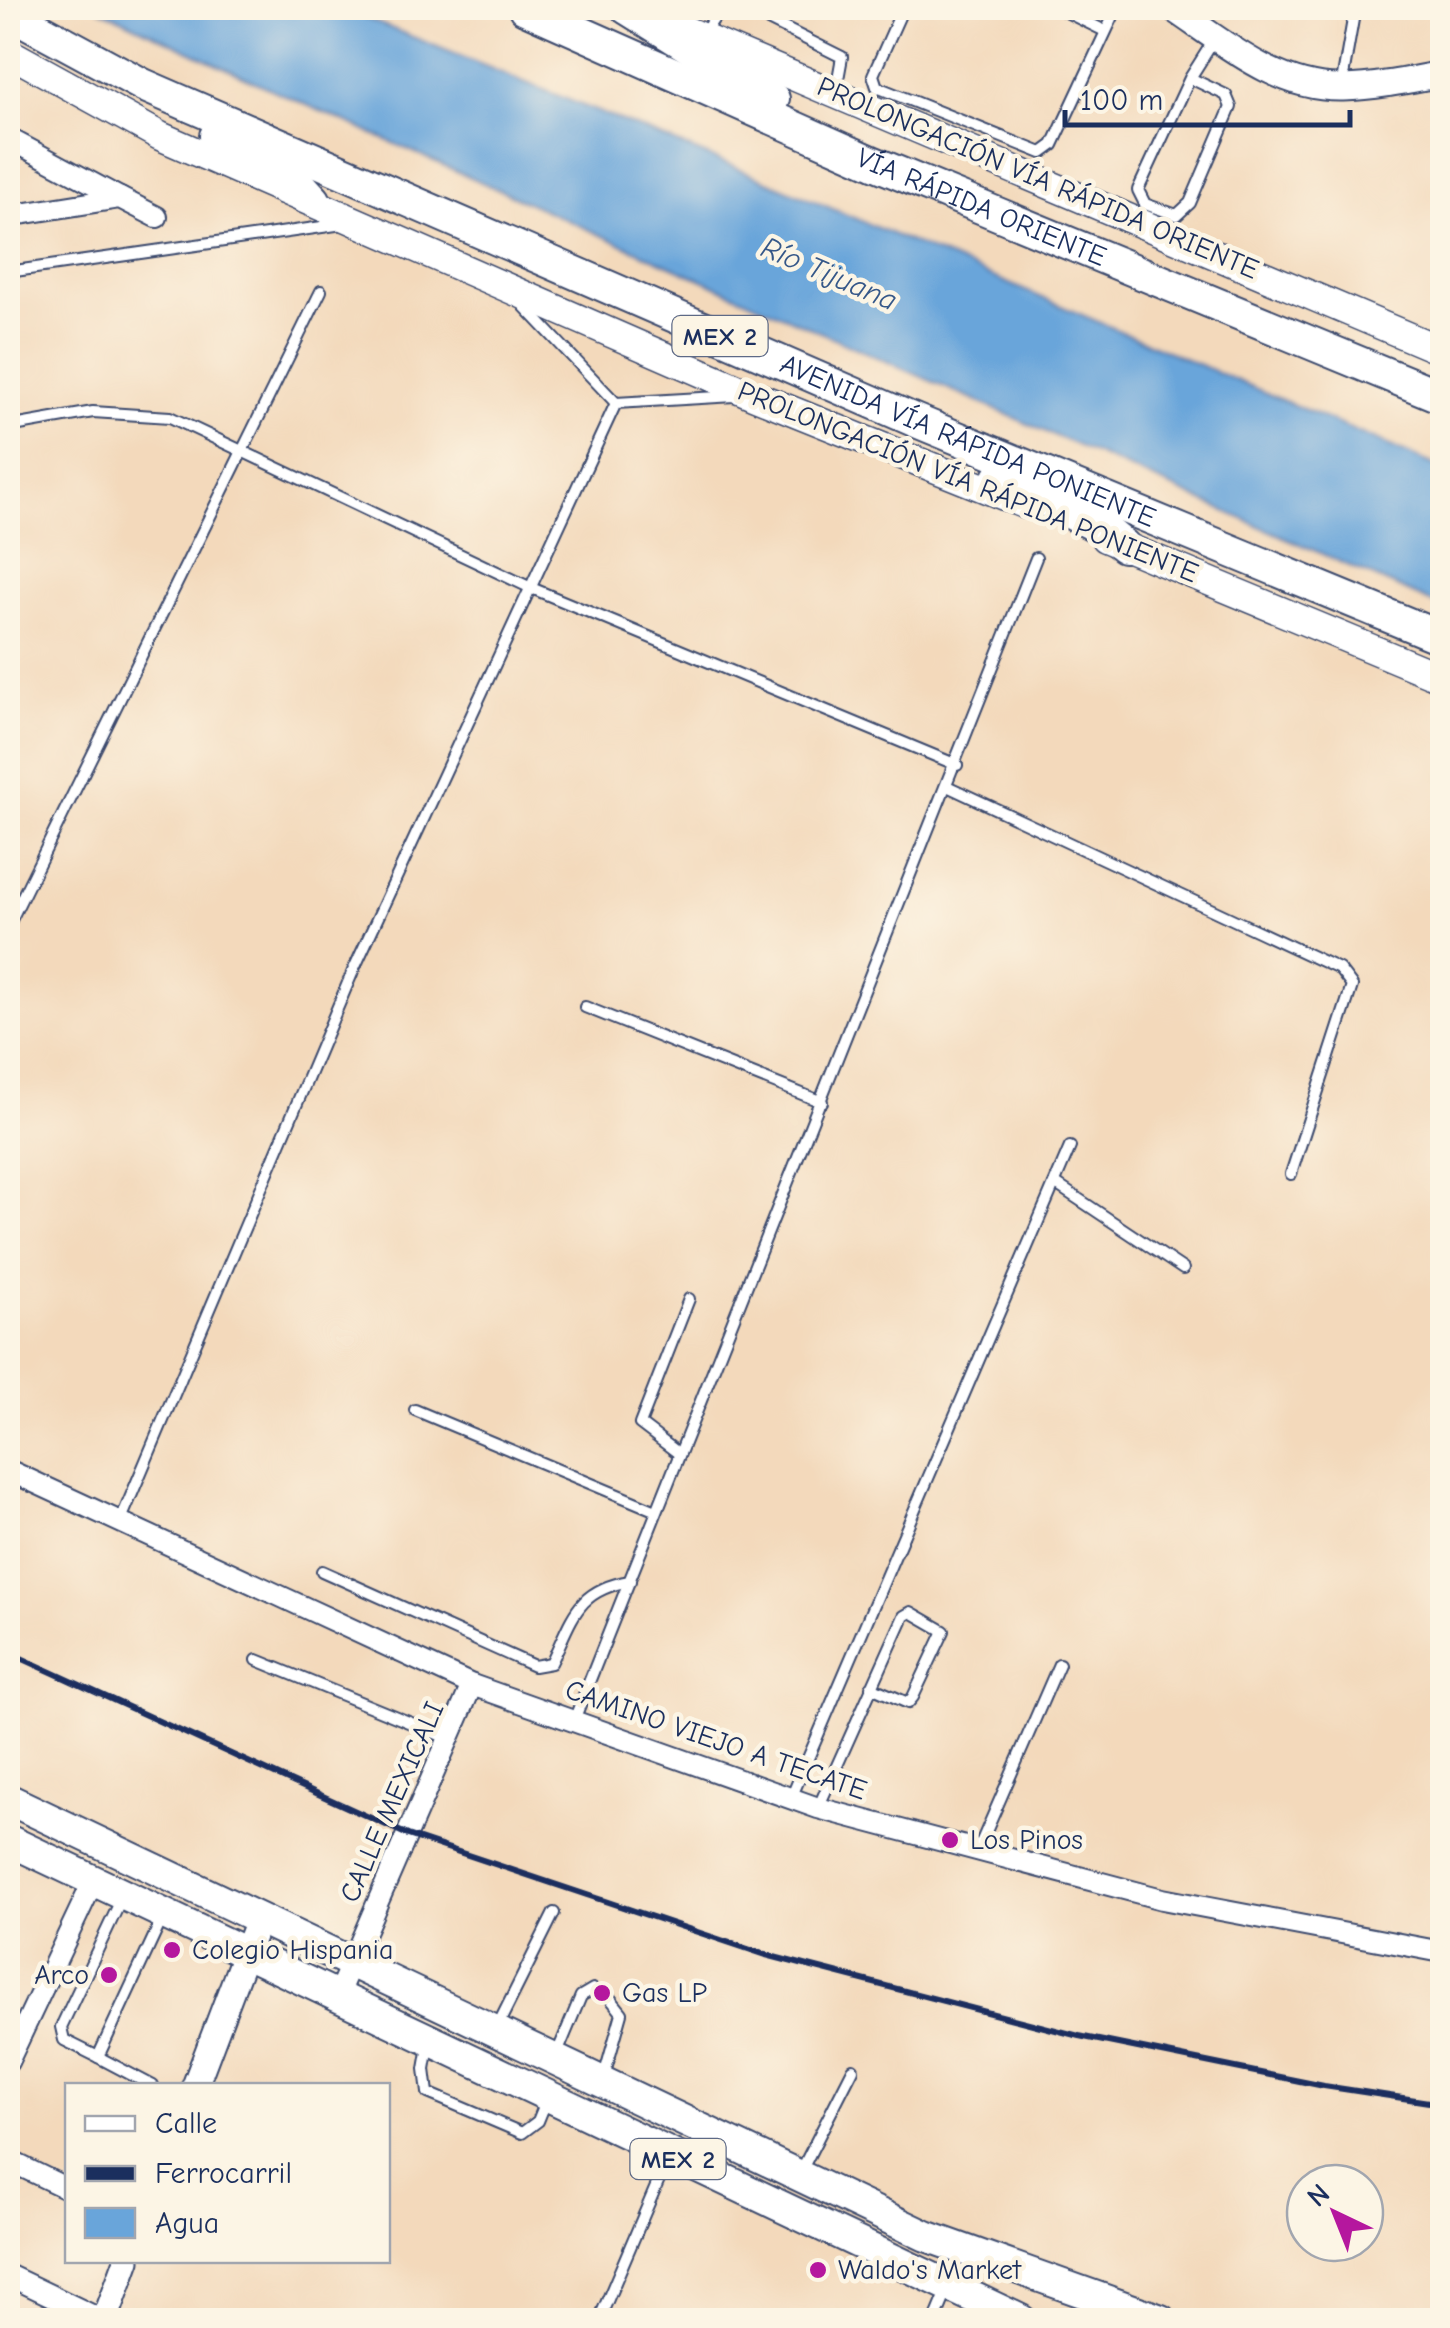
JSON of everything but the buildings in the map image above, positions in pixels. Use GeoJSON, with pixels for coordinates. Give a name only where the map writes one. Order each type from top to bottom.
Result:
{"type":"FeatureCollection","features":[{"type":"Feature","properties":{"kind":"highway","name":"VÍA RÁPIDA ORIENTE"},"geometry":{"type":"LineString","coordinates":[[525,8],[874,163],[1442,398]]}},
{"type":"Feature","properties":{"kind":"highway"},"geometry":{"type":"LineString","coordinates":[[629,8],[874,163]]}},
{"type":"Feature","properties":{"kind":"highway","name":"AVENIDA VÍA RÁPIDA PONIENTE"},"geometry":{"type":"LineString","coordinates":[[8,12],[142,86],[914,420],[1442,638]]}},
{"type":"Feature","properties":{"kind":"highway"},"geometry":{"type":"LineString","coordinates":[[8,29],[43,44],[69,46]]}},
{"type":"Feature","properties":{"kind":"highway"},"geometry":{"type":"LineString","coordinates":[[142,86],[165,107],[302,187],[314,200]]}},
{"type":"Feature","properties":{"kind":"highway"},"geometry":{"type":"LineString","coordinates":[[914,420],[930,442],[1103,529],[1124,546]]}},
{"type":"Feature","properties":{"kind":"main road","name":"PROLONGACIÓN VÍA RÁPIDA ORIENTE"},"geometry":{"type":"LineString","coordinates":[[629,8],[1440,344]]}},
{"type":"Feature","properties":{"kind":"main road","name":"PROLONGACIÓN VÍA RÁPIDA PONIENTE"},"geometry":{"type":"LineString","coordinates":[[8,52],[160,136],[314,200],[355,222],[753,395],[1442,678]]}},
{"type":"Feature","properties":{"kind":"main road","name":"MEX 2"},"geometry":{"type":"LineString","coordinates":[[8,1799],[926,2236],[1154,2319]]}},
{"type":"Feature","properties":{"kind":"main road","name":"MEX 2"},"geometry":{"type":"LineString","coordinates":[[8,1840],[1021,2320]]}},
{"type":"Feature","properties":{"kind":"main road"},"geometry":{"type":"LineString","coordinates":[[1021,2320],[1028,2298],[1038,2293],[1130,2317],[1154,2319]]}},
{"type":"Feature","properties":{"kind":"street"},"geometry":{"type":"LineString","coordinates":[[1172,8],[1291,80],[1341,89],[1442,74]]}},
{"type":"Feature","properties":{"kind":"street"},"geometry":{"type":"LineString","coordinates":[[8,138],[156,217]]}},
{"type":"Feature","properties":{"kind":"street"},"geometry":{"type":"LineString","coordinates":[[8,216],[120,198]]}},
{"type":"Feature","properties":{"kind":"street","name":"CAMINO VIEJO A TECATE"},"geometry":{"type":"LineString","coordinates":[[8,1470],[118,1525],[472,1685],[791,1799],[1162,1899],[1442,1952]]}},
{"type":"Feature","properties":{"kind":"street","name":"CALLE MEXICALI"},"geometry":{"type":"LineString","coordinates":[[338,1996],[472,1685]]}},
{"type":"Feature","properties":{"kind":"street"},"geometry":{"type":"LineString","coordinates":[[8,2062],[93,1882]]}},
{"type":"Feature","properties":{"kind":"street"},"geometry":{"type":"LineString","coordinates":[[195,2083],[258,1920]]}},
{"type":"Feature","properties":{"kind":"street"},"geometry":{"type":"LineString","coordinates":[[8,2160],[65,2188]]}},
{"type":"Feature","properties":{"kind":"street"},"geometry":{"type":"LineString","coordinates":[[8,2274],[104,2320],[126,2263]]}},
{"type":"Feature","properties":{"kind":"lane"},"geometry":{"type":"LineString","coordinates":[[702,37],[721,8]]}},
{"type":"Feature","properties":{"kind":"lane"},"geometry":{"type":"LineString","coordinates":[[744,8],[842,57],[836,92]]}},
{"type":"Feature","properties":{"kind":"lane"},"geometry":{"type":"LineString","coordinates":[[902,8],[873,75],[877,87],[1042,154],[1053,145],[1116,8]]}},
{"type":"Feature","properties":{"kind":"lane"},"geometry":{"type":"LineString","coordinates":[[1058,8],[1105,31]]}},
{"type":"Feature","properties":{"kind":"lane"},"geometry":{"type":"LineString","coordinates":[[1341,89],[1355,8]]}},
{"type":"Feature","properties":{"kind":"lane"},"geometry":{"type":"LineString","coordinates":[[1190,78],[1226,95],[1231,107],[1190,203],[1177,215],[1146,204],[1138,190],[1190,78],[1216,37]]}},
{"type":"Feature","properties":{"kind":"lane"},"geometry":{"type":"LineString","coordinates":[[8,272],[355,222]]}},
{"type":"Feature","properties":{"kind":"lane"},"geometry":{"type":"LineString","coordinates":[[505,286],[616,404]]}},
{"type":"Feature","properties":{"kind":"lane"},"geometry":{"type":"LineString","coordinates":[[8,926],[320,291]]}},
{"type":"Feature","properties":{"kind":"lane"},"geometry":{"type":"LineString","coordinates":[[616,404],[753,395]]}},
{"type":"Feature","properties":{"kind":"lane"},"geometry":{"type":"LineString","coordinates":[[118,1525],[353,971],[616,404]]}},
{"type":"Feature","properties":{"kind":"lane"},"geometry":{"type":"LineString","coordinates":[[8,427],[93,412],[170,417],[530,587],[957,765]]}},
{"type":"Feature","properties":{"kind":"lane"},"geometry":{"type":"LineString","coordinates":[[574,1720],[630,1582],[654,1510],[822,1102],[1036,558]]}},
{"type":"Feature","properties":{"kind":"lane"},"geometry":{"type":"LineString","coordinates":[[948,787],[1339,970],[1352,986],[1291,1174]]}},
{"type":"Feature","properties":{"kind":"lane"},"geometry":{"type":"LineString","coordinates":[[585,1008],[822,1102]]}},
{"type":"Feature","properties":{"kind":"lane"},"geometry":{"type":"LineString","coordinates":[[791,1799],[1070,1146]]}},
{"type":"Feature","properties":{"kind":"lane"},"geometry":{"type":"LineString","coordinates":[[1056,1184],[1183,1270]]}},
{"type":"Feature","properties":{"kind":"lane"},"geometry":{"type":"LineString","coordinates":[[678,1452],[640,1424],[689,1299]]}},
{"type":"Feature","properties":{"kind":"lane"},"geometry":{"type":"LineString","coordinates":[[415,1410],[654,1510]]}},
{"type":"Feature","properties":{"kind":"lane"},"geometry":{"type":"LineString","coordinates":[[322,1572],[534,1666],[551,1663],[583,1599],[602,1586],[630,1582]]}},
{"type":"Feature","properties":{"kind":"lane"},"geometry":{"type":"LineString","coordinates":[[818,1808],[871,1686],[904,1616],[912,1612],[938,1623],[944,1630],[908,1702],[871,1686]]}},
{"type":"Feature","properties":{"kind":"lane"},"geometry":{"type":"LineString","coordinates":[[257,1660],[450,1739]]}},
{"type":"Feature","properties":{"kind":"lane"},"geometry":{"type":"LineString","coordinates":[[978,1850],[1058,1664]]}},
{"type":"Feature","properties":{"kind":"lane"},"geometry":{"type":"LineString","coordinates":[[122,1897],[60,2034],[148,2083]]}},
{"type":"Feature","properties":{"kind":"lane"},"geometry":{"type":"LineString","coordinates":[[495,2030],[554,1913]]}},
{"type":"Feature","properties":{"kind":"lane"},"geometry":{"type":"LineString","coordinates":[[98,2057],[164,1916]]}},
{"type":"Feature","properties":{"kind":"lane"},"geometry":{"type":"LineString","coordinates":[[556,2058],[581,1996],[593,1989]]}},
{"type":"Feature","properties":{"kind":"lane"},"geometry":{"type":"LineString","coordinates":[[603,2081],[622,2013],[610,1998]]}},
{"type":"Feature","properties":{"kind":"lane"},"geometry":{"type":"LineString","coordinates":[[430,2040],[425,2069],[428,2093],[522,2133],[538,2121],[548,2096]]}},
{"type":"Feature","properties":{"kind":"lane"},"geometry":{"type":"LineString","coordinates":[[800,2174],[852,2070]]}},
{"type":"Feature","properties":{"kind":"lane"},"geometry":{"type":"LineString","coordinates":[[599,2320],[670,2155]]}},
{"type":"Feature","properties":{"kind":"lane"},"geometry":{"type":"LineString","coordinates":[[935,2320],[950,2287]]}},
{"type":"Feature","properties":{"kind":"water","name":"Río Tijuana"},"geometry":{"type":"Polygon","coordinates":[[[98,8],[341,8],[732,166],[1442,468],[1442,607],[264,86],[98,8]]]}},
{"type":"Feature","properties":{"kind":"railway"},"geometry":{"type":"LineString","coordinates":[[8,1652],[408,1835],[766,1955],[1079,2036],[1324,2086],[1442,2104]]}},
{"type":"Feature","properties":{"kind":"place","name":"Los Pinos"},"geometry":{"type":"Point","coordinates":[950,1840]}},
{"type":"Feature","properties":{"kind":"place","name":"Colegio Hispania"},"geometry":{"type":"Point","coordinates":[172,1950]}},
{"type":"Feature","properties":{"kind":"place","name":"Arco"},"geometry":{"type":"Point","coordinates":[109,1975]}},
{"type":"Feature","properties":{"kind":"place","name":"Gas LP"},"geometry":{"type":"Point","coordinates":[602,1993]}},
{"type":"Feature","properties":{"kind":"place","name":"Waldo's Market"},"geometry":{"type":"Point","coordinates":[818,2270]}}]}
